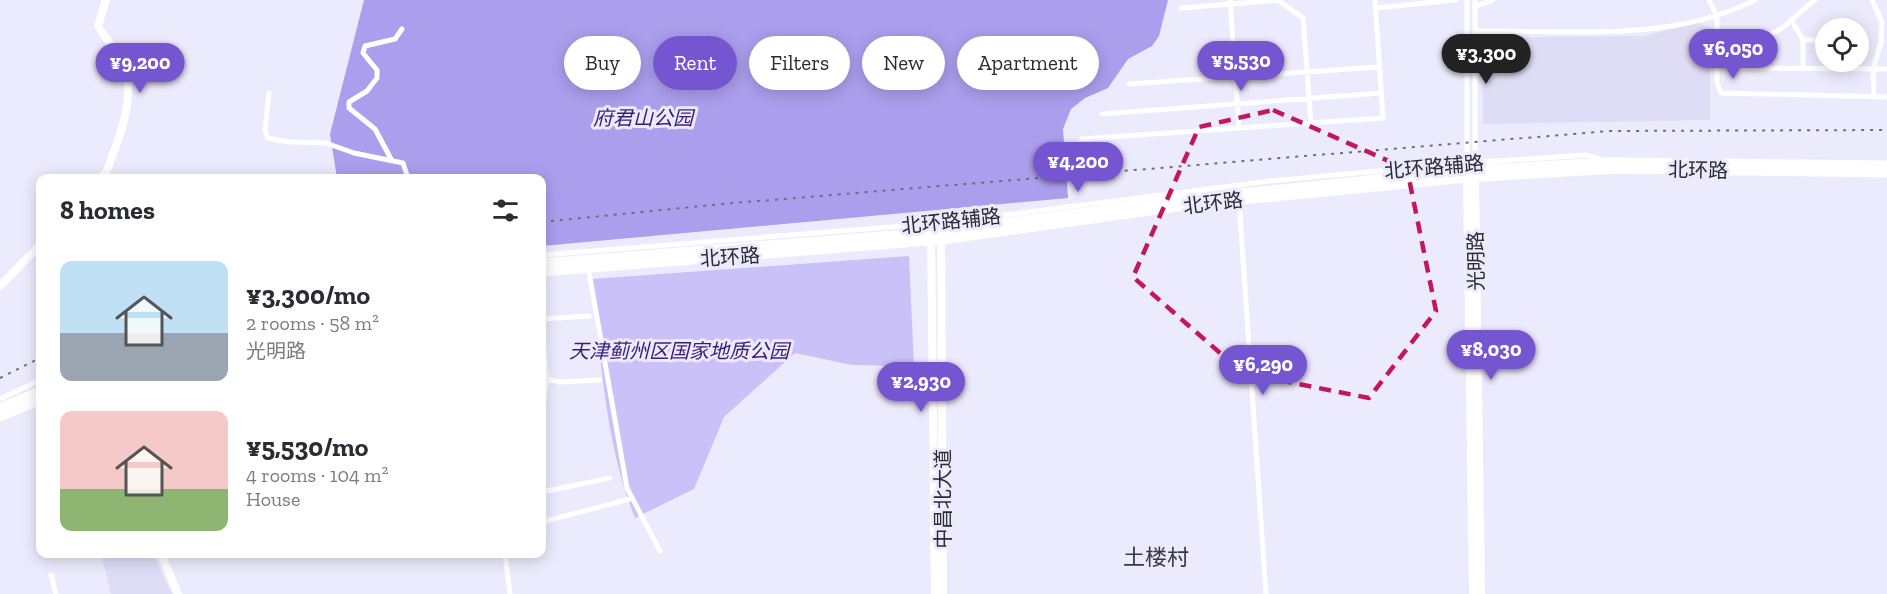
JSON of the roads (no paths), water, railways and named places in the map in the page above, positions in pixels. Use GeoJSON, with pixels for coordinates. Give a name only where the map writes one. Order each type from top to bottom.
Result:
{"type":"FeatureCollection","features":[{"type":"Feature","properties":{"kind":"highway","name":"北环路"},"geometry":{"type":"LineString","coordinates":[[546,259],[937,232],[1192,198],[1471,170],[1608,162],[1887,165]]}},
{"type":"Feature","properties":{"kind":"highway","name":"北环路"},"geometry":{"type":"LineString","coordinates":[[546,272],[1239,200],[1471,170],[1618,169],[1887,173]]}},
{"type":"Feature","properties":{"kind":"highway"},"geometry":{"type":"LineString","coordinates":[[0,408],[36,393]]}},
{"type":"Feature","properties":{"kind":"highway"},"geometry":{"type":"LineString","coordinates":[[0,417],[36,402]]}},
{"type":"Feature","properties":{"kind":"street"},"geometry":{"type":"LineString","coordinates":[[105,174],[124,125],[128,82],[120,62],[98,26],[106,0]]}},
{"type":"Feature","properties":{"kind":"street"},"geometry":{"type":"LineString","coordinates":[[1081,139],[1383,118],[1375,0]]}},
{"type":"Feature","properties":{"kind":"street"},"geometry":{"type":"LineString","coordinates":[[1375,8],[1456,0]]}},
{"type":"Feature","properties":{"kind":"street","name":"光明路"},"geometry":{"type":"LineString","coordinates":[[1467,0],[1481,594]]}},
{"type":"Feature","properties":{"kind":"street","name":"光明路"},"geometry":{"type":"LineString","coordinates":[[1473,594],[1471,170],[1474,0]]}},
{"type":"Feature","properties":{"kind":"street"},"geometry":{"type":"LineString","coordinates":[[1474,7],[1493,0]]}},
{"type":"Feature","properties":{"kind":"street"},"geometry":{"type":"LineString","coordinates":[[1709,0],[1717,16],[1717,77],[1721,93],[1887,97]]}},
{"type":"Feature","properties":{"kind":"street"},"geometry":{"type":"LineString","coordinates":[[1475,31],[1632,30],[1717,16],[1755,0]]}},
{"type":"Feature","properties":{"kind":"street"},"geometry":{"type":"LineString","coordinates":[[1815,0],[1791,19],[1785,27],[1759,37],[1731,41],[1732,68],[1887,69]]}},
{"type":"Feature","properties":{"kind":"street"},"geometry":{"type":"LineString","coordinates":[[1872,0],[1882,22],[1881,42],[1873,69],[1874,96]]}},
{"type":"Feature","properties":{"kind":"street"},"geometry":{"type":"LineString","coordinates":[[1181,8],[1230,2],[1280,1],[1303,18],[1311,123]]}},
{"type":"Feature","properties":{"kind":"street"},"geometry":{"type":"LineString","coordinates":[[1230,2],[1239,128]]}},
{"type":"Feature","properties":{"kind":"street"},"geometry":{"type":"LineString","coordinates":[[1791,19],[1803,40],[1803,69]]}},
{"type":"Feature","properties":{"kind":"street"},"geometry":{"type":"LineString","coordinates":[[391,159],[375,129],[349,108],[349,102],[375,84],[377,78],[377,70],[363,53],[365,46],[395,39],[402,29]]}},
{"type":"Feature","properties":{"kind":"street"},"geometry":{"type":"LineString","coordinates":[[1803,40],[1815,40]]}},
{"type":"Feature","properties":{"kind":"street"},"geometry":{"type":"LineString","coordinates":[[1129,84],[1379,67]]}},
{"type":"Feature","properties":{"kind":"street"},"geometry":{"type":"LineString","coordinates":[[269,93],[265,130],[268,138],[288,142],[326,143],[354,153],[391,159],[403,163],[407,174]]}},
{"type":"Feature","properties":{"kind":"street"},"geometry":{"type":"LineString","coordinates":[[1102,114],[1381,93]]}},
{"type":"Feature","properties":{"kind":"street"},"geometry":{"type":"LineString","coordinates":[[1239,200],[1266,594]]}},
{"type":"Feature","properties":{"kind":"street","name":"中昌北大道"},"geometry":{"type":"LineString","coordinates":[[934,594],[937,232]]}},
{"type":"Feature","properties":{"kind":"street","name":"中昌北大道"},"geometry":{"type":"LineString","coordinates":[[937,232],[943,594]]}},
{"type":"Feature","properties":{"kind":"street"},"geometry":{"type":"LineString","coordinates":[[0,286],[36,249]]}},
{"type":"Feature","properties":{"kind":"street"},"geometry":{"type":"LineString","coordinates":[[589,272],[623,474],[630,499],[660,551]]}},
{"type":"Feature","properties":{"kind":"street"},"geometry":{"type":"LineString","coordinates":[[546,319],[589,316]]}},
{"type":"Feature","properties":{"kind":"street"},"geometry":{"type":"LineString","coordinates":[[546,379],[560,382],[600,380]]}},
{"type":"Feature","properties":{"kind":"street"},"geometry":{"type":"LineString","coordinates":[[0,399],[36,382]]}},
{"type":"Feature","properties":{"kind":"street"},"geometry":{"type":"LineString","coordinates":[[546,491],[610,478]]}},
{"type":"Feature","properties":{"kind":"street"},"geometry":{"type":"LineString","coordinates":[[546,521],[630,499]]}},
{"type":"Feature","properties":{"kind":"street"},"geometry":{"type":"LineString","coordinates":[[163,558],[178,594]]}},
{"type":"Feature","properties":{"kind":"street"},"geometry":{"type":"LineString","coordinates":[[506,558],[510,594]]}},
{"type":"Feature","properties":{"kind":"street"},"geometry":{"type":"LineString","coordinates":[[51,575],[56,594]]}},
{"type":"Feature","properties":{"kind":"railway"},"geometry":{"type":"LineString","coordinates":[[546,222],[722,204],[1609,131],[1887,130]]}},
{"type":"Feature","properties":{"kind":"railway"},"geometry":{"type":"LineString","coordinates":[[0,378],[36,360]]}},
{"type":"Feature","properties":{"kind":"district","name":"土楼村"},"geometry":{"type":"Point","coordinates":[1156,557]}},
{"type":"Feature","properties":{"kind":"park label","name":"府君山公园"},"geometry":{"type":"Point","coordinates":[643,118]}},
{"type":"Feature","properties":{"kind":"park label","name":"天津蓟州区国家地质公园"},"geometry":{"type":"Point","coordinates":[679,351]}}]}
